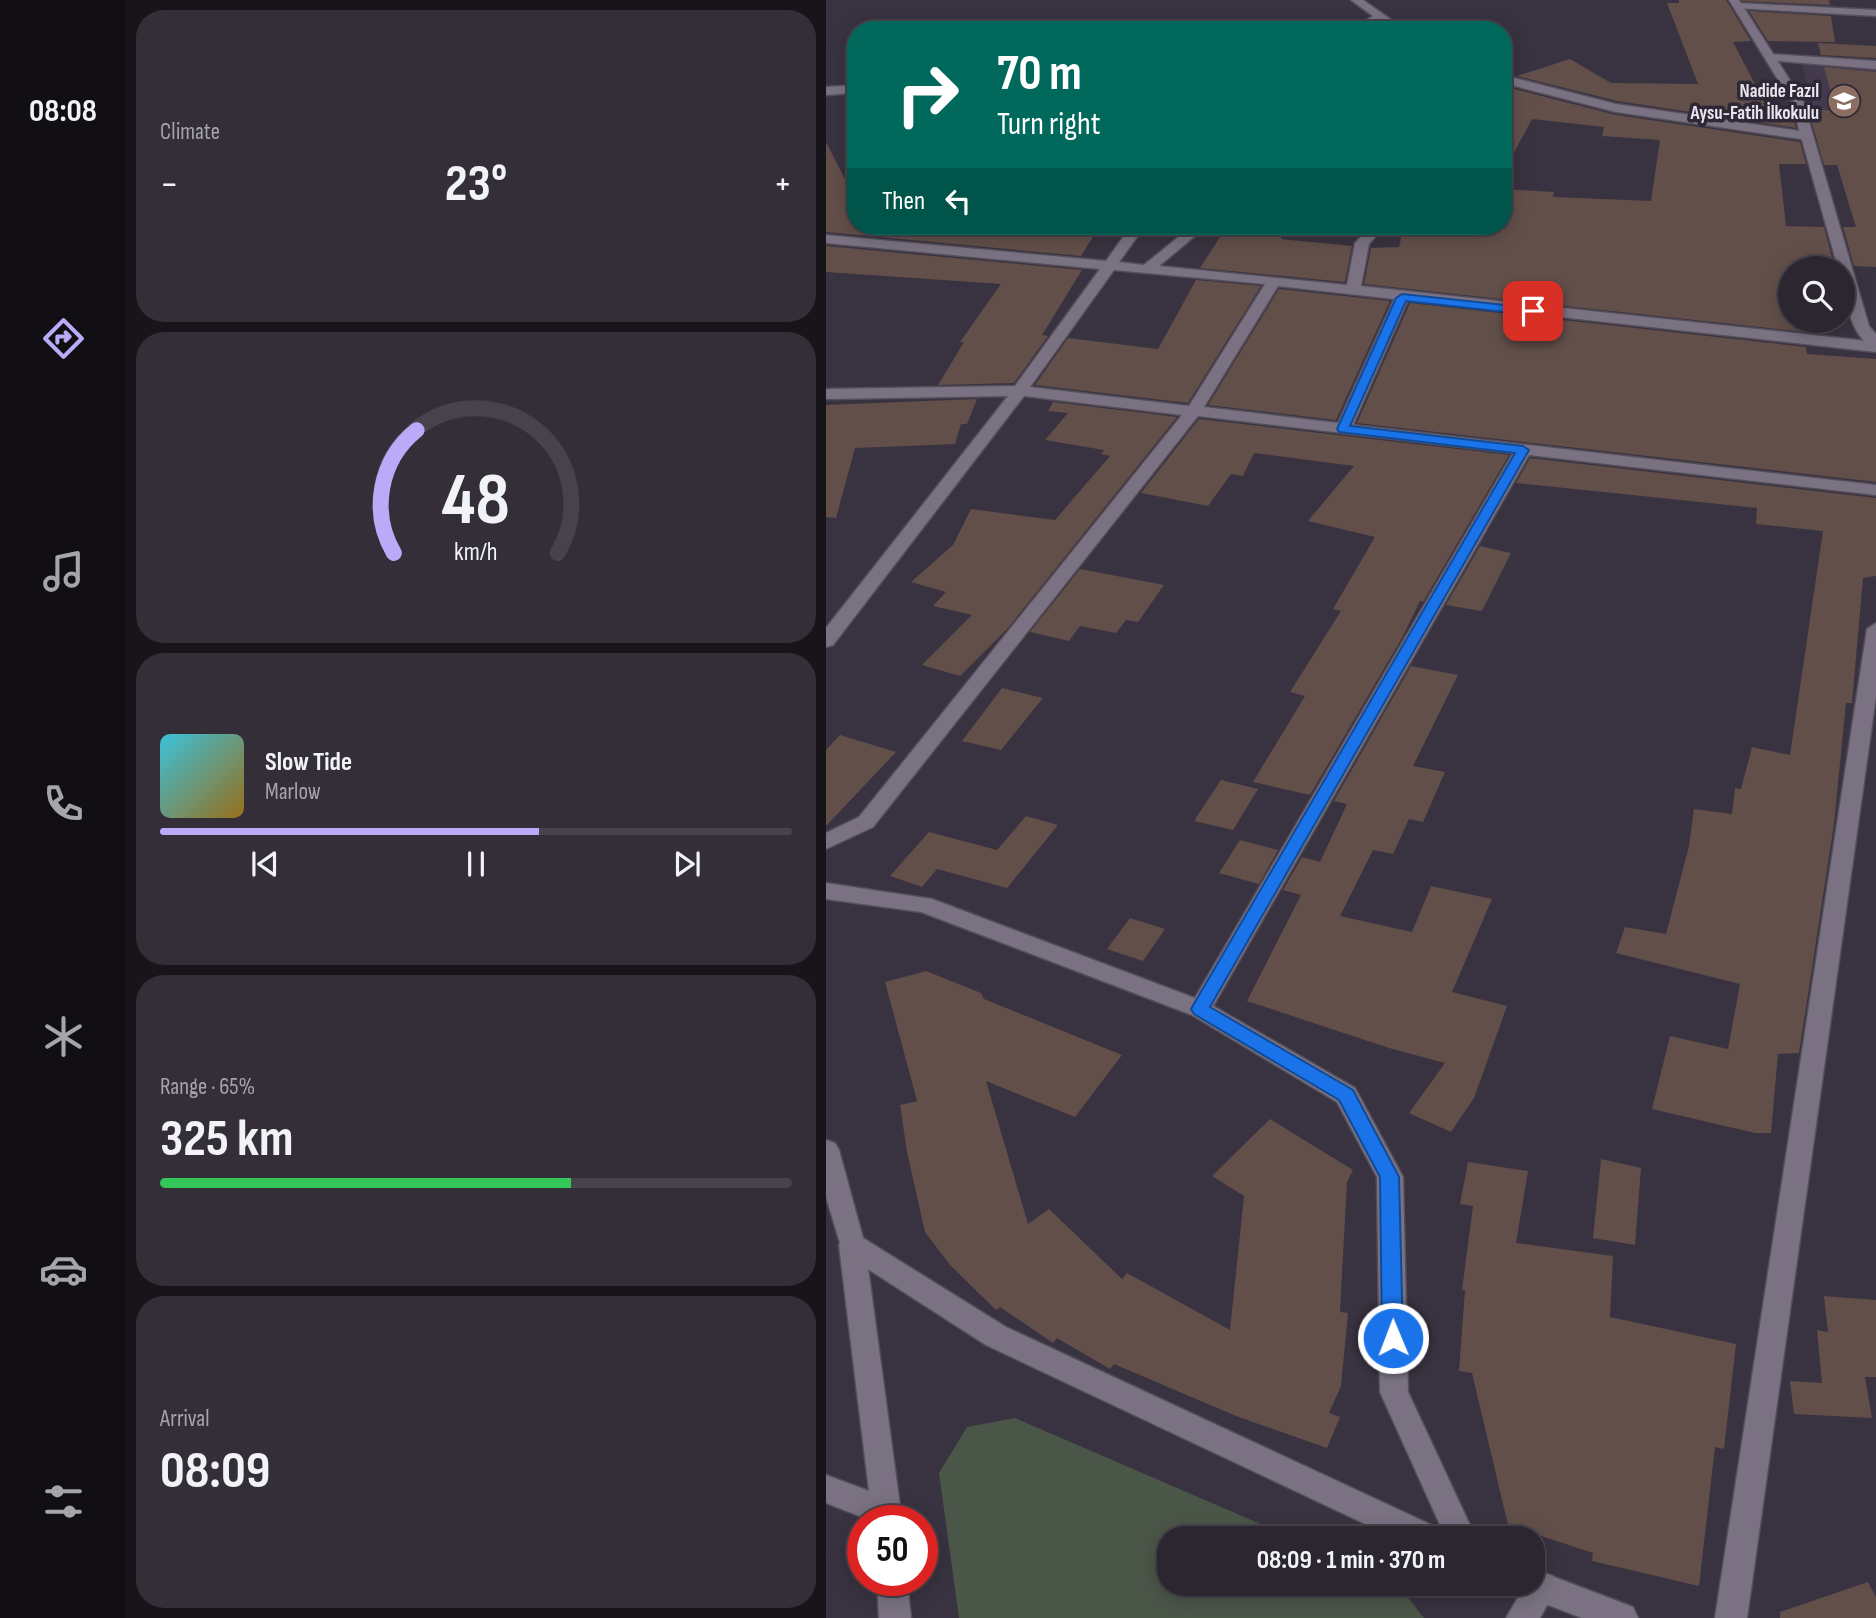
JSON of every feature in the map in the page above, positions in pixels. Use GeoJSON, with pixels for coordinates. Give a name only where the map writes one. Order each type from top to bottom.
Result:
{"type":"FeatureCollection","features":[{"type":"Feature","properties":{"kind":"street"},"geometry":{"type":"LineString","coordinates":[[1356,0],[1388,21]]}},
{"type":"Feature","properties":{"kind":"street"},"geometry":{"type":"LineString","coordinates":[[1736,3],[1876,13]]}},
{"type":"Feature","properties":{"kind":"street"},"geometry":{"type":"LineString","coordinates":[[1736,3],[1797,101],[1862,327],[1876,345]]}},
{"type":"Feature","properties":{"kind":"street"},"geometry":{"type":"LineString","coordinates":[[1372,21],[1381,16]]}},
{"type":"Feature","properties":{"kind":"street"},"geometry":{"type":"LineString","coordinates":[[1770,58],[1876,65]]}},
{"type":"Feature","properties":{"kind":"street"},"geometry":{"type":"LineString","coordinates":[[1512,82],[1616,108],[1807,136]]}},
{"type":"Feature","properties":{"kind":"street"},"geometry":{"type":"LineString","coordinates":[[1512,88],[1516,84]]}},
{"type":"Feature","properties":{"kind":"street"},"geometry":{"type":"LineString","coordinates":[[826,91],[847,90]]}},
{"type":"Feature","properties":{"kind":"street"},"geometry":{"type":"LineString","coordinates":[[826,640],[1020,391],[1132,235]]}},
{"type":"Feature","properties":{"kind":"street"},"geometry":{"type":"LineString","coordinates":[[1147,269],[1189,235]]}},
{"type":"Feature","properties":{"kind":"street"},"geometry":{"type":"LineString","coordinates":[[1353,292],[1362,243],[1370,235]]}},
{"type":"Feature","properties":{"kind":"street"},"geometry":{"type":"LineString","coordinates":[[826,239],[1274,281],[1402,298],[1876,345]]}},
{"type":"Feature","properties":{"kind":"street"},"geometry":{"type":"LineString","coordinates":[[826,842],[866,822],[1193,412],[1274,281]]}},
{"type":"Feature","properties":{"kind":"street"},"geometry":{"type":"LineString","coordinates":[[1343,429],[1402,298]]}},
{"type":"Feature","properties":{"kind":"street"},"geometry":{"type":"LineString","coordinates":[[826,394],[1020,391],[1876,489]]}},
{"type":"Feature","properties":{"kind":"street"},"geometry":{"type":"LineString","coordinates":[[1200,1009],[1523,450]]}},
{"type":"Feature","properties":{"kind":"street"},"geometry":{"type":"LineString","coordinates":[[1731,1618],[1876,629]]}},
{"type":"Feature","properties":{"kind":"street"},"geometry":{"type":"LineString","coordinates":[[826,891],[924,905],[1200,1009],[1346,1095],[1390,1177],[1394,1392],[1455,1526]]}},
{"type":"Feature","properties":{"kind":"street"},"geometry":{"type":"LineString","coordinates":[[826,1150],[852,1245],[886,1505]]}},
{"type":"Feature","properties":{"kind":"street"},"geometry":{"type":"LineString","coordinates":[[852,1245],[996,1336],[1401,1526]]}},
{"type":"Feature","properties":{"kind":"street"},"geometry":{"type":"LineString","coordinates":[[826,1489],[862,1505]]}},
{"type":"Feature","properties":{"kind":"street"},"geometry":{"type":"LineString","coordinates":[[1545,1588],[1622,1618]]}},
{"type":"Feature","properties":{"kind":"street"},"geometry":{"type":"LineString","coordinates":[[893,1596],[895,1618]]}},
{"type":"Feature","properties":{"kind":"street"},"geometry":{"type":"LineString","coordinates":[[1522,1618],[1532,1596]]}},
{"type":"Feature","properties":{"kind":"shaded area","name":"Nadide Fazıl Aysu-Fatih İlkokulu"},"geometry":{"type":"Polygon","coordinates":[[[1802,64],[1876,69],[1876,137],[1820,133],[1802,64]]]}},
{"type":"Feature","properties":{"kind":"green space"},"geometry":{"type":"Polygon","coordinates":[[[1015,1418],[1265,1526],[1157,1526],[1157,1596],[1407,1596],[1424,1618],[959,1618],[939,1473],[967,1427],[1015,1418]]]}},
{"type":"Feature","properties":{"kind":"building"},"geometry":{"type":"Polygon","coordinates":[[[1679,0],[1726,0],[1751,41],[1733,42],[1767,107],[1790,108],[1796,128],[1617,101],[1517,76],[1570,59],[1611,83],[1698,84],[1667,3],[1679,3],[1679,0]]]}},
{"type":"Feature","properties":{"kind":"building"},"geometry":{"type":"Polygon","coordinates":[[[1829,0],[1830,5],[1742,1],[1829,0]]]}},
{"type":"Feature","properties":{"kind":"building"},"geometry":{"type":"Polygon","coordinates":[[[1749,11],[1831,16],[1835,42],[1768,41],[1749,11]]]}},
{"type":"Feature","properties":{"kind":"building"},"geometry":{"type":"Polygon","coordinates":[[[1818,43],[1876,46],[1876,58],[1821,55],[1818,43]]]}},
{"type":"Feature","properties":{"kind":"building"},"geometry":{"type":"Polygon","coordinates":[[[1824,67],[1876,72],[1876,267],[1855,266],[1855,256],[1851,256],[1843,227],[1856,227],[1837,165],[1824,165],[1808,109],[1836,111],[1824,67]]]}},
{"type":"Feature","properties":{"kind":"building"},"geometry":{"type":"Polygon","coordinates":[[[1512,88],[1616,115],[1800,142],[1806,164],[1779,164],[1786,226],[1824,227],[1832,256],[1778,256],[1778,329],[1364,284],[1371,248],[1399,247],[1402,235],[1512,235],[1512,190],[1554,192],[1553,197],[1651,201],[1660,140],[1602,136],[1604,127],[1532,119],[1512,156],[1512,88]]]}},
{"type":"Feature","properties":{"kind":"building"},"geometry":{"type":"Polygon","coordinates":[[[826,142],[847,183],[847,234],[826,232],[826,142]]]}},
{"type":"Feature","properties":{"kind":"building"},"geometry":{"type":"Polygon","coordinates":[[[858,235],[1094,235],[1081,256],[858,235]]]}},
{"type":"Feature","properties":{"kind":"building"},"geometry":{"type":"Polygon","coordinates":[[[1221,235],[1283,235],[1281,239],[1352,246],[1345,282],[1200,268],[1221,235]]]}},
{"type":"Feature","properties":{"kind":"building"},"geometry":{"type":"Polygon","coordinates":[[[826,246],[1082,270],[1042,335],[1048,336],[1014,383],[938,385],[964,342],[960,342],[1001,284],[826,272],[826,246]]]}},
{"type":"Feature","properties":{"kind":"building"},"geometry":{"type":"Polygon","coordinates":[[[1196,280],[1261,286],[1188,403],[1035,385],[1068,338],[1158,349],[1196,280]]]}},
{"type":"Feature","properties":{"kind":"building"},"geometry":{"type":"Polygon","coordinates":[[[1279,289],[1390,301],[1336,420],[1208,405],[1279,289]]]}},
{"type":"Feature","properties":{"kind":"building"},"geometry":{"type":"Polygon","coordinates":[[[1410,303],[1806,347],[1807,354],[1876,359],[1876,482],[1357,423],[1410,303]]]}},
{"type":"Feature","properties":{"kind":"building"},"geometry":{"type":"Polygon","coordinates":[[[977,399],[967,424],[961,424],[955,444],[855,448],[836,518],[826,517],[826,405],[977,399]]]}},
{"type":"Feature","properties":{"kind":"building"},"geometry":{"type":"Polygon","coordinates":[[[1053,402],[1177,417],[1008,628],[960,676],[922,665],[972,615],[933,606],[946,592],[911,582],[953,545],[971,509],[1055,520],[1110,456],[1101,454],[1104,450],[1045,440],[1068,413],[1048,411],[1053,402]]]}},
{"type":"Feature","properties":{"kind":"building"},"geometry":{"type":"Polygon","coordinates":[[[1199,419],[1509,455],[1423,602],[1420,601],[1402,638],[1310,795],[1253,782],[1305,696],[1290,692],[1341,611],[1333,609],[1375,537],[1308,521],[1354,466],[1254,453],[1243,476],[1231,474],[1208,506],[1141,493],[1199,419]]]}},
{"type":"Feature","properties":{"kind":"building"},"geometry":{"type":"Polygon","coordinates":[[[1530,458],[1876,498],[1876,576],[1863,578],[1852,703],[1846,703],[1834,824],[1799,1053],[1778,1054],[1771,1133],[1755,1133],[1652,1109],[1670,1036],[1728,1049],[1740,984],[1616,953],[1625,927],[1666,934],[1689,846],[1694,809],[1732,814],[1735,788],[1741,789],[1752,747],[1790,755],[1823,531],[1756,524],[1757,508],[1516,483],[1530,458]]]}},
{"type":"Feature","properties":{"kind":"building"},"geometry":{"type":"Polygon","coordinates":[[[1480,546],[1511,553],[1483,609],[1481,611],[1446,605],[1480,546]]]}},
{"type":"Feature","properties":{"kind":"building"},"geometry":{"type":"Polygon","coordinates":[[[1080,569],[1164,585],[1138,622],[1126,620],[1116,633],[1080,626],[1069,641],[1030,632],[1080,569]]]}},
{"type":"Feature","properties":{"kind":"building"},"geometry":{"type":"Polygon","coordinates":[[[1411,666],[1458,675],[1413,766],[1445,772],[1423,822],[1409,819],[1393,854],[1373,850],[1340,916],[1412,932],[1431,886],[1492,899],[1452,992],[1507,1006],[1474,1098],[1451,1132],[1409,1113],[1445,1063],[1389,1048],[1247,1001],[1301,895],[1283,890],[1302,857],[1320,862],[1347,804],[1334,801],[1411,666]]]}},
{"type":"Feature","properties":{"kind":"building"},"geometry":{"type":"Polygon","coordinates":[[[1002,688],[1043,698],[1001,750],[962,741],[1002,688]]]}},
{"type":"Feature","properties":{"kind":"building"},"geometry":{"type":"Polygon","coordinates":[[[840,735],[896,752],[826,826],[826,750],[840,735]]]}},
{"type":"Feature","properties":{"kind":"building"},"geometry":{"type":"Polygon","coordinates":[[[1221,780],[1258,789],[1233,830],[1194,821],[1221,780]]]}},
{"type":"Feature","properties":{"kind":"building"},"geometry":{"type":"Polygon","coordinates":[[[1026,816],[1058,825],[1007,888],[937,869],[922,887],[890,876],[929,832],[997,850],[1026,816]]]}},
{"type":"Feature","properties":{"kind":"building"},"geometry":{"type":"Polygon","coordinates":[[[1240,840],[1278,850],[1259,884],[1219,873],[1240,840]]]}},
{"type":"Feature","properties":{"kind":"building"},"geometry":{"type":"Polygon","coordinates":[[[1130,918],[1165,929],[1143,961],[1107,949],[1130,918]]]}},
{"type":"Feature","properties":{"kind":"building"},"geometry":{"type":"Polygon","coordinates":[[[926,971],[981,993],[984,999],[1122,1055],[1075,1117],[986,1081],[1028,1224],[1049,1209],[1122,1279],[1127,1273],[1230,1330],[1244,1196],[1212,1176],[1270,1119],[1353,1170],[1347,1182],[1340,1312],[1348,1313],[1341,1386],[1329,1413],[1340,1417],[1327,1448],[1236,1416],[1114,1364],[1110,1369],[1057,1338],[1053,1343],[1000,1307],[996,1310],[950,1265],[925,1232],[907,1152],[900,1105],[917,1101],[885,982],[926,971]]]}},
{"type":"Feature","properties":{"kind":"building"},"geometry":{"type":"Polygon","coordinates":[[[1601,1159],[1641,1168],[1635,1245],[1593,1238],[1601,1159]]]}},
{"type":"Feature","properties":{"kind":"building"},"geometry":{"type":"Polygon","coordinates":[[[1468,1162],[1528,1171],[1516,1243],[1613,1256],[1610,1317],[1736,1344],[1724,1449],[1715,1447],[1699,1586],[1592,1561],[1593,1553],[1545,1537],[1545,1526],[1508,1525],[1472,1373],[1459,1371],[1465,1290],[1462,1290],[1473,1206],[1460,1204],[1468,1162]]]}},
{"type":"Feature","properties":{"kind":"building"},"geometry":{"type":"Polygon","coordinates":[[[1824,1296],[1876,1300],[1876,1377],[1865,1377],[1872,1418],[1794,1414],[1790,1381],[1822,1383],[1817,1330],[1828,1332],[1824,1296]]]}},
{"type":"Feature","properties":{"kind":"building"},"geometry":{"type":"Polygon","coordinates":[[[1868,1582],[1876,1597],[1876,1618],[1780,1618],[1780,1612],[1868,1582]]]}},
{"type":"Feature","properties":{"kind":"place","name":"Nadide Fazıl Aysu-Fatih İlkokulu"},"geometry":{"type":"Point","coordinates":[1844,101]}},
{"type":"Feature","properties":{"kind":"route"},"geometry":{"type":"LineString","coordinates":[[1393,1338],[1390,1177],[1346,1095],[1200,1009],[1523,450],[1343,429],[1402,298],[1533,311]]}}]}
